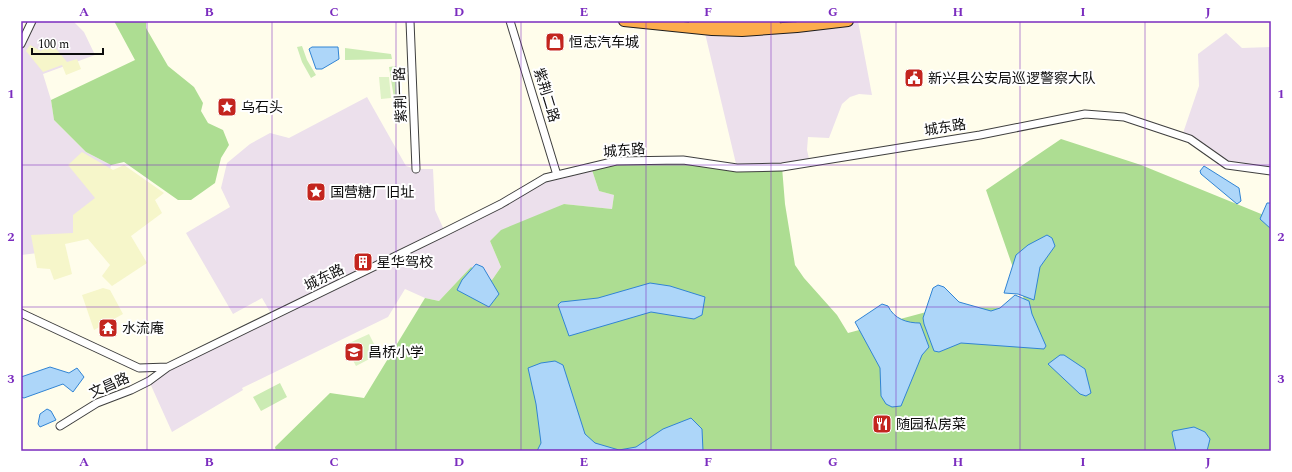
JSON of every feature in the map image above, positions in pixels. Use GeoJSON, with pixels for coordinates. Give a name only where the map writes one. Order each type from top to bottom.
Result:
{"type":"FeatureCollection","features":[{"type":"Feature","properties":{"kind":"highway"},"geometry":{"type":"LineString","coordinates":[[624,21],[734,31],[797,27],[848,21]]}},
{"type":"Feature","properties":{"kind":"highway"},"geometry":{"type":"LineString","coordinates":[[703,21],[753,23],[774,21]]}},
{"type":"Feature","properties":{"kind":"street"},"geometry":{"type":"LineString","coordinates":[[21,44],[32,21]]}},
{"type":"Feature","properties":{"kind":"street","name":"紫荆一路"},"geometry":{"type":"LineString","coordinates":[[410,21],[416,169]]}},
{"type":"Feature","properties":{"kind":"street","name":"紫荆二路"},"geometry":{"type":"LineString","coordinates":[[510,21],[557,175]]}},
{"type":"Feature","properties":{"kind":"street"},"geometry":{"type":"LineString","coordinates":[[736,21],[753,23]]}},
{"type":"Feature","properties":{"kind":"street","name":"城东路"},"geometry":{"type":"LineString","coordinates":[[21,313],[139,368],[168,367],[501,204],[546,178],[616,162],[683,160],[738,168],[782,166],[980,135],[1085,114],[1124,117],[1190,139],[1227,166],[1271,171]]}},
{"type":"Feature","properties":{"kind":"street","name":"文昌路"},"geometry":{"type":"LineString","coordinates":[[60,426],[97,403],[131,390],[149,381],[168,367]]}},
{"type":"Feature","properties":{"kind":"shaded area"},"geometry":{"type":"Polygon","coordinates":[[[32,21],[73,21],[84,32],[95,55],[43,74],[51,100],[54,120],[86,152],[111,165],[105,196],[78,234],[38,253],[21,255],[21,44],[32,21]]]}},
{"type":"Feature","properties":{"kind":"shaded area"},"geometry":{"type":"Polygon","coordinates":[[[858,21],[872,95],[859,94],[850,97],[842,104],[829,138],[808,137],[807,150],[810,163],[737,168],[704,29],[858,21]]]}},
{"type":"Feature","properties":{"kind":"shaded area"},"geometry":{"type":"Polygon","coordinates":[[[1226,33],[1242,48],[1271,47],[1271,171],[1227,165],[1182,136],[1199,86],[1198,54],[1226,33]]]}},
{"type":"Feature","properties":{"kind":"shaded area"},"geometry":{"type":"Polygon","coordinates":[[[367,97],[406,166],[416,169],[433,169],[435,210],[445,232],[545,178],[591,167],[599,191],[614,195],[612,209],[564,204],[490,241],[501,267],[492,280],[471,267],[439,301],[425,298],[405,289],[388,317],[242,388],[243,390],[172,432],[149,381],[168,367],[273,317],[262,298],[233,314],[186,233],[230,207],[221,188],[227,163],[250,144],[270,133],[289,138],[367,97]]]}},
{"type":"Feature","properties":{"kind":"green space"},"geometry":{"type":"Polygon","coordinates":[[[114,21],[146,21],[146,28],[168,66],[194,87],[203,103],[201,111],[208,123],[223,130],[229,145],[221,158],[215,183],[191,200],[178,200],[124,162],[111,165],[86,152],[54,120],[51,100],[135,60],[114,21]]]}},
{"type":"Feature","properties":{"kind":"green space"},"geometry":{"type":"Polygon","coordinates":[[[48,39],[67,62],[77,59],[81,69],[66,75],[62,65],[43,72],[26,51],[30,45],[41,51],[48,39]]]}},
{"type":"Feature","properties":{"kind":"green space"},"geometry":{"type":"Polygon","coordinates":[[[302,46],[307,60],[316,75],[311,78],[302,62],[297,47],[302,46]]]}},
{"type":"Feature","properties":{"kind":"green space"},"geometry":{"type":"Polygon","coordinates":[[[345,48],[391,54],[392,59],[345,60],[345,48]]]}},
{"type":"Feature","properties":{"kind":"green space"},"geometry":{"type":"Polygon","coordinates":[[[396,66],[401,97],[394,98],[389,67],[396,66]]]}},
{"type":"Feature","properties":{"kind":"green space"},"geometry":{"type":"Polygon","coordinates":[[[379,77],[389,77],[391,98],[381,99],[379,77]]]}},
{"type":"Feature","properties":{"kind":"green space"},"geometry":{"type":"Polygon","coordinates":[[[1061,139],[1141,165],[1271,218],[1271,451],[276,451],[275,447],[330,393],[364,398],[425,298],[439,301],[471,267],[492,280],[501,267],[490,241],[501,230],[564,204],[612,209],[614,195],[599,191],[591,167],[616,161],[683,160],[737,168],[782,167],[785,204],[795,265],[804,278],[837,315],[848,333],[945,307],[1027,308],[986,190],[1061,139]]]}},
{"type":"Feature","properties":{"kind":"green space"},"geometry":{"type":"Polygon","coordinates":[[[82,152],[113,170],[124,165],[164,193],[155,200],[162,213],[131,236],[147,263],[112,286],[102,276],[110,265],[88,239],[65,244],[72,274],[54,280],[50,269],[37,268],[31,235],[73,233],[73,215],[95,198],[68,165],[82,152]]]}},
{"type":"Feature","properties":{"kind":"green space"},"geometry":{"type":"Polygon","coordinates":[[[103,288],[110,290],[123,314],[94,330],[82,295],[103,288]]]}},
{"type":"Feature","properties":{"kind":"green space"},"geometry":{"type":"Polygon","coordinates":[[[369,334],[379,354],[356,366],[345,345],[369,334]]]}},
{"type":"Feature","properties":{"kind":"green space"},"geometry":{"type":"Polygon","coordinates":[[[280,383],[287,397],[261,411],[253,397],[280,383]]]}},
{"type":"Feature","properties":{"kind":"water"},"geometry":{"type":"Polygon","coordinates":[[[312,47],[338,47],[339,59],[322,69],[316,69],[309,49],[312,47]]]}},
{"type":"Feature","properties":{"kind":"water"},"geometry":{"type":"Polygon","coordinates":[[[1204,166],[1239,188],[1241,201],[1237,204],[1201,174],[1200,171],[1204,166]]]}},
{"type":"Feature","properties":{"kind":"water"},"geometry":{"type":"Polygon","coordinates":[[[1267,203],[1271,203],[1271,229],[1260,219],[1267,203]]]}},
{"type":"Feature","properties":{"kind":"water"},"geometry":{"type":"Polygon","coordinates":[[[1047,235],[1052,238],[1055,246],[1040,267],[1034,300],[1018,294],[1004,293],[1016,255],[1028,245],[1047,235]]]}},
{"type":"Feature","properties":{"kind":"water"},"geometry":{"type":"Polygon","coordinates":[[[476,264],[483,267],[499,294],[489,307],[457,290],[462,280],[476,264]]]}},
{"type":"Feature","properties":{"kind":"water"},"geometry":{"type":"Polygon","coordinates":[[[650,283],[670,286],[705,297],[702,315],[694,319],[651,312],[569,336],[558,305],[561,302],[598,298],[650,283]]]}},
{"type":"Feature","properties":{"kind":"water"},"geometry":{"type":"Polygon","coordinates":[[[938,285],[944,287],[959,302],[991,311],[1000,308],[1015,295],[1029,301],[1032,314],[1046,346],[1044,349],[961,343],[939,352],[934,351],[923,318],[933,288],[938,285]]]}},
{"type":"Feature","properties":{"kind":"water"},"geometry":{"type":"Polygon","coordinates":[[[882,304],[888,306],[897,317],[901,319],[920,323],[929,347],[922,355],[901,406],[892,407],[886,404],[881,396],[880,368],[855,322],[882,304]]]}},
{"type":"Feature","properties":{"kind":"water"},"geometry":{"type":"Polygon","coordinates":[[[1060,355],[1064,355],[1085,369],[1091,393],[1086,396],[1080,394],[1048,364],[1060,355]]]}},
{"type":"Feature","properties":{"kind":"water"},"geometry":{"type":"Polygon","coordinates":[[[555,361],[563,365],[585,434],[595,443],[619,450],[636,447],[663,429],[691,418],[702,429],[703,451],[537,451],[541,443],[536,404],[528,368],[541,363],[555,361]]]}},
{"type":"Feature","properties":{"kind":"water"},"geometry":{"type":"Polygon","coordinates":[[[50,367],[69,373],[77,368],[84,377],[73,392],[63,384],[24,398],[21,397],[21,377],[50,367]]]}},
{"type":"Feature","properties":{"kind":"water"},"geometry":{"type":"Polygon","coordinates":[[[47,409],[51,411],[56,420],[40,427],[38,424],[40,414],[47,409]]]}},
{"type":"Feature","properties":{"kind":"water"},"geometry":{"type":"Polygon","coordinates":[[[1194,427],[1205,432],[1210,439],[1207,451],[1176,451],[1172,433],[1173,431],[1194,427]]]}},
{"type":"Feature","properties":{"kind":"place","name":"恒志汽车城"},"geometry":{"type":"Point","coordinates":[555,42]}},
{"type":"Feature","properties":{"kind":"place","name":"新兴县公安局巡逻警察大队"},"geometry":{"type":"Point","coordinates":[914,78]}},
{"type":"Feature","properties":{"kind":"place","name":"乌石头"},"geometry":{"type":"Point","coordinates":[227,107]}},
{"type":"Feature","properties":{"kind":"place","name":"国营糖厂旧址"},"geometry":{"type":"Point","coordinates":[316,192]}},
{"type":"Feature","properties":{"kind":"place","name":"星华驾校"},"geometry":{"type":"Point","coordinates":[363,262]}},
{"type":"Feature","properties":{"kind":"place","name":"水流庵"},"geometry":{"type":"Point","coordinates":[108,328]}},
{"type":"Feature","properties":{"kind":"place","name":"昌桥小学"},"geometry":{"type":"Point","coordinates":[354,352]}},
{"type":"Feature","properties":{"kind":"place","name":"随园私房菜"},"geometry":{"type":"Point","coordinates":[882,424]}}]}
